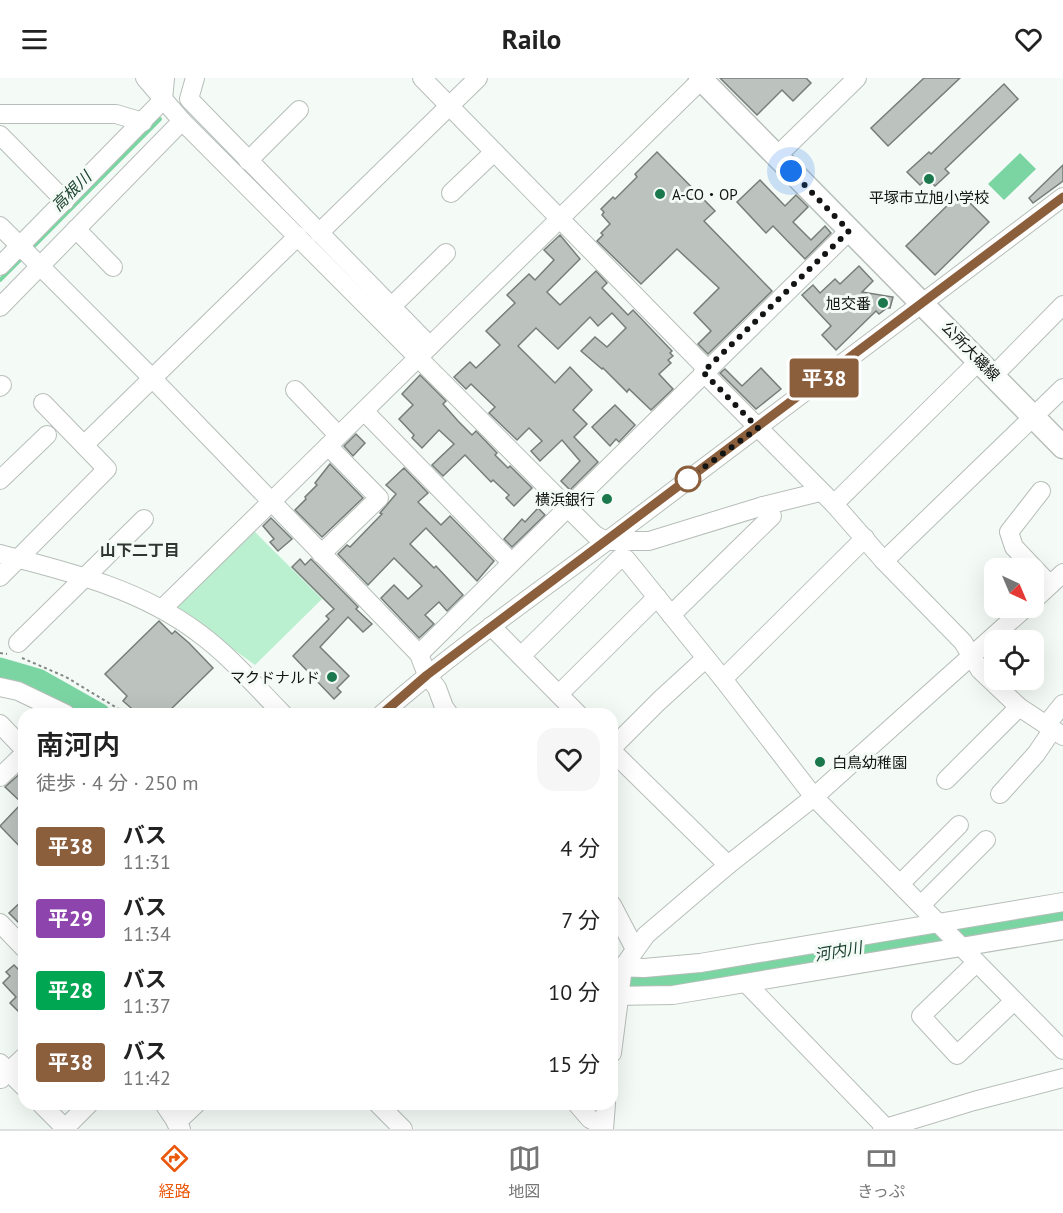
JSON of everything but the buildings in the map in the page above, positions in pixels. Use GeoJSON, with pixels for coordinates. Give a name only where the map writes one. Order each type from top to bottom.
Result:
{"type":"FeatureCollection","features":[{"type":"Feature","properties":{"kind":"main road","name":"公所大磯線"},"geometry":{"type":"LineString","coordinates":[[701,78],[1063,447]]}},
{"type":"Feature","properties":{"kind":"street"},"geometry":{"type":"LineString","coordinates":[[144,78],[182,121],[298,236],[425,352],[568,507],[595,535],[606,541],[649,541],[763,506],[827,498],[1063,305]]}},
{"type":"Feature","properties":{"kind":"street"},"geometry":{"type":"LineString","coordinates":[[0,266],[164,100],[165,78]]}},
{"type":"Feature","properties":{"kind":"street"},"geometry":{"type":"LineString","coordinates":[[195,78],[189,99],[391,307],[425,352]]}},
{"type":"Feature","properties":{"kind":"street"},"geometry":{"type":"LineString","coordinates":[[422,78],[866,538],[884,561],[963,642],[980,670],[1019,706],[1054,730]]}},
{"type":"Feature","properties":{"kind":"street"},"geometry":{"type":"LineString","coordinates":[[319,233],[478,78]]}},
{"type":"Feature","properties":{"kind":"street"},"geometry":{"type":"LineString","coordinates":[[162,609],[701,78]]}},
{"type":"Feature","properties":{"kind":"street"},"geometry":{"type":"LineString","coordinates":[[777,156],[857,78]]}},
{"type":"Feature","properties":{"kind":"street"},"geometry":{"type":"LineString","coordinates":[[248,160],[299,110]]}},
{"type":"Feature","properties":{"kind":"street"},"geometry":{"type":"LineString","coordinates":[[2,116],[116,114],[143,122]]}},
{"type":"Feature","properties":{"kind":"street"},"geometry":{"type":"LineString","coordinates":[[0,307],[182,121]]}},
{"type":"Feature","properties":{"kind":"street"},"geometry":{"type":"LineString","coordinates":[[0,135],[65,201]]}},
{"type":"Feature","properties":{"kind":"street"},"geometry":{"type":"LineString","coordinates":[[451,193],[494,152]]}},
{"type":"Feature","properties":{"kind":"street"},"geometry":{"type":"LineString","coordinates":[[389,708],[427,675],[491,626],[758,428],[1063,197]]}},
{"type":"Feature","properties":{"kind":"street"},"geometry":{"type":"LineString","coordinates":[[0,226],[152,378],[419,654],[427,675],[437,688],[445,708]]}},
{"type":"Feature","properties":{"kind":"street"},"geometry":{"type":"LineString","coordinates":[[76,229],[114,267]]}},
{"type":"Feature","properties":{"kind":"street"},"geometry":{"type":"LineString","coordinates":[[419,654],[849,231]]}},
{"type":"Feature","properties":{"kind":"street"},"geometry":{"type":"LineString","coordinates":[[84,446],[298,236]]}},
{"type":"Feature","properties":{"kind":"street"},"geometry":{"type":"LineString","coordinates":[[391,307],[446,253]]}},
{"type":"Feature","properties":{"kind":"street"},"geometry":{"type":"LineString","coordinates":[[884,561],[1063,388]]}},
{"type":"Feature","properties":{"kind":"street"},"geometry":{"type":"LineString","coordinates":[[294,390],[379,498],[321,554]]}},
{"type":"Feature","properties":{"kind":"street"},"geometry":{"type":"LineString","coordinates":[[0,577],[107,469],[43,403]]}},
{"type":"Feature","properties":{"kind":"street"},"geometry":{"type":"LineString","coordinates":[[364,411],[511,562]]}},
{"type":"Feature","properties":{"kind":"street"},"geometry":{"type":"LineString","coordinates":[[0,480],[47,435]]}},
{"type":"Feature","properties":{"kind":"street"},"geometry":{"type":"LineString","coordinates":[[1041,491],[1009,532],[1014,547],[1057,579],[1044,591]]}},
{"type":"Feature","properties":{"kind":"street"},"geometry":{"type":"LineString","coordinates":[[671,615],[772,516],[763,506]]}},
{"type":"Feature","properties":{"kind":"street"},"geometry":{"type":"LineString","coordinates":[[14,652],[85,576],[144,519]]}},
{"type":"Feature","properties":{"kind":"street"},"geometry":{"type":"LineString","coordinates":[[723,678],[866,538]]}},
{"type":"Feature","properties":{"kind":"street"},"geometry":{"type":"LineString","coordinates":[[0,554],[85,576],[128,592],[162,609],[213,644],[277,708]]}},
{"type":"Feature","properties":{"kind":"street"},"geometry":{"type":"LineString","coordinates":[[521,656],[620,558],[626,559],[723,678],[814,797],[1063,1050]]}},
{"type":"Feature","properties":{"kind":"street"},"geometry":{"type":"LineString","coordinates":[[559,694],[657,597]]}},
{"type":"Feature","properties":{"kind":"street"},"geometry":{"type":"LineString","coordinates":[[619,969],[646,935],[728,865],[814,797],[1013,618]]}},
{"type":"Feature","properties":{"kind":"street"},"geometry":{"type":"LineString","coordinates":[[491,626],[572,708]]}},
{"type":"Feature","properties":{"kind":"street"},"geometry":{"type":"LineString","coordinates":[[618,743],[706,658]]}},
{"type":"Feature","properties":{"kind":"street"},"geometry":{"type":"LineString","coordinates":[[0,687],[18,691],[53,708]]}},
{"type":"Feature","properties":{"kind":"street"},"geometry":{"type":"LineString","coordinates":[[1000,794],[1054,730],[1063,705]]}},
{"type":"Feature","properties":{"kind":"street"},"geometry":{"type":"LineString","coordinates":[[945,780],[1019,706]]}},
{"type":"Feature","properties":{"kind":"street"},"geometry":{"type":"LineString","coordinates":[[0,724],[18,744]]}},
{"type":"Feature","properties":{"kind":"street"},"geometry":{"type":"LineString","coordinates":[[618,755],[728,865]]}},
{"type":"Feature","properties":{"kind":"street"},"geometry":{"type":"LineString","coordinates":[[0,777],[18,758]]}},
{"type":"Feature","properties":{"kind":"street"},"geometry":{"type":"LineString","coordinates":[[900,884],[959,825]]}},
{"type":"Feature","properties":{"kind":"street"},"geometry":{"type":"LineString","coordinates":[[921,905],[986,840]]}},
{"type":"Feature","properties":{"kind":"street"},"geometry":{"type":"LineString","coordinates":[[619,969],[700,963],[1063,902]]}},
{"type":"Feature","properties":{"kind":"street"},"geometry":{"type":"LineString","coordinates":[[618,916],[635,949]]}},
{"type":"Feature","properties":{"kind":"street"},"geometry":{"type":"LineString","coordinates":[[0,924],[18,942]]}},
{"type":"Feature","properties":{"kind":"street"},"geometry":{"type":"LineString","coordinates":[[618,995],[674,995],[1063,930]]}},
{"type":"Feature","properties":{"kind":"street"},"geometry":{"type":"LineString","coordinates":[[976,963],[921,1016],[957,1054],[1014,1001]]}},
{"type":"Feature","properties":{"kind":"street"},"geometry":{"type":"LineString","coordinates":[[746,983],[884,1128],[1063,1078]]}},
{"type":"Feature","properties":{"kind":"street"},"geometry":{"type":"LineString","coordinates":[[18,1061],[3,1072],[18,1083]]}},
{"type":"Feature","properties":{"kind":"street"},"geometry":{"type":"LineString","coordinates":[[47,1110],[64,1129],[83,1110]]}},
{"type":"Feature","properties":{"kind":"street"},"geometry":{"type":"LineString","coordinates":[[168,1110],[178,1126],[191,1110]]}},
{"type":"Feature","properties":{"kind":"street"},"geometry":{"type":"LineString","coordinates":[[384,1110],[403,1129]]}},
{"type":"Feature","properties":{"kind":"street"},"geometry":{"type":"LineString","coordinates":[[582,1110],[590,1119],[604,1127],[605,1110]]}},
{"type":"Feature","properties":{"kind":"path"},"geometry":{"type":"LineString","coordinates":[[0,653],[14,652],[66,677],[117,708]]}},
{"type":"Feature","properties":{"kind":"shaded area"},"geometry":{"type":"Polygon","coordinates":[[[1020,153],[1036,169],[1004,200],[988,184],[1020,153]]]}},
{"type":"Feature","properties":{"kind":"shaded area"},"geometry":{"type":"Polygon","coordinates":[[[253,530],[322,599],[255,665],[175,607],[253,530]]]}},
{"type":"Feature","properties":{"kind":"waterway","name":"高根川"},"geometry":{"type":"LineString","coordinates":[[32,248],[160,119]]}},
{"type":"Feature","properties":{"kind":"waterway","name":"高根川"},"geometry":{"type":"LineString","coordinates":[[0,280],[24,256]]}},
{"type":"Feature","properties":{"kind":"waterway","name":"河内川"},"geometry":{"type":"LineString","coordinates":[[0,668],[38,679],[89,708]]}},
{"type":"Feature","properties":{"kind":"waterway","name":"河内川"},"geometry":{"type":"LineString","coordinates":[[618,978],[673,979],[1063,913]]}},
{"type":"Feature","properties":{"kind":"bus line","name":"平38"},"geometry":{"type":"LineString","coordinates":[[389,708],[427,675],[491,626],[758,428],[1063,197]]}},
{"type":"Feature","properties":{"kind":"place","name":"平塚市立旭小学校"},"geometry":{"type":"Point","coordinates":[929,179]}},
{"type":"Feature","properties":{"kind":"place","name":"A-CO・OP"},"geometry":{"type":"Point","coordinates":[660,194]}},
{"type":"Feature","properties":{"kind":"place","name":"旭交番"},"geometry":{"type":"Point","coordinates":[883,303]}},
{"type":"Feature","properties":{"kind":"place","name":"横浜銀行"},"geometry":{"type":"Point","coordinates":[607,499]}},
{"type":"Feature","properties":{"kind":"place","name":"マクドナルド"},"geometry":{"type":"Point","coordinates":[332,677]}},
{"type":"Feature","properties":{"kind":"place","name":"白鳥幼稚園"},"geometry":{"type":"Point","coordinates":[820,762]}},
{"type":"Feature","properties":{"kind":"district","name":"山下二丁目"},"geometry":{"type":"Point","coordinates":[140,550]}},
{"type":"Feature","properties":{"kind":"route"},"geometry":{"type":"LineString","coordinates":[[688,479],[758,428],[703,372],[849,231],[791,171]]}}]}
